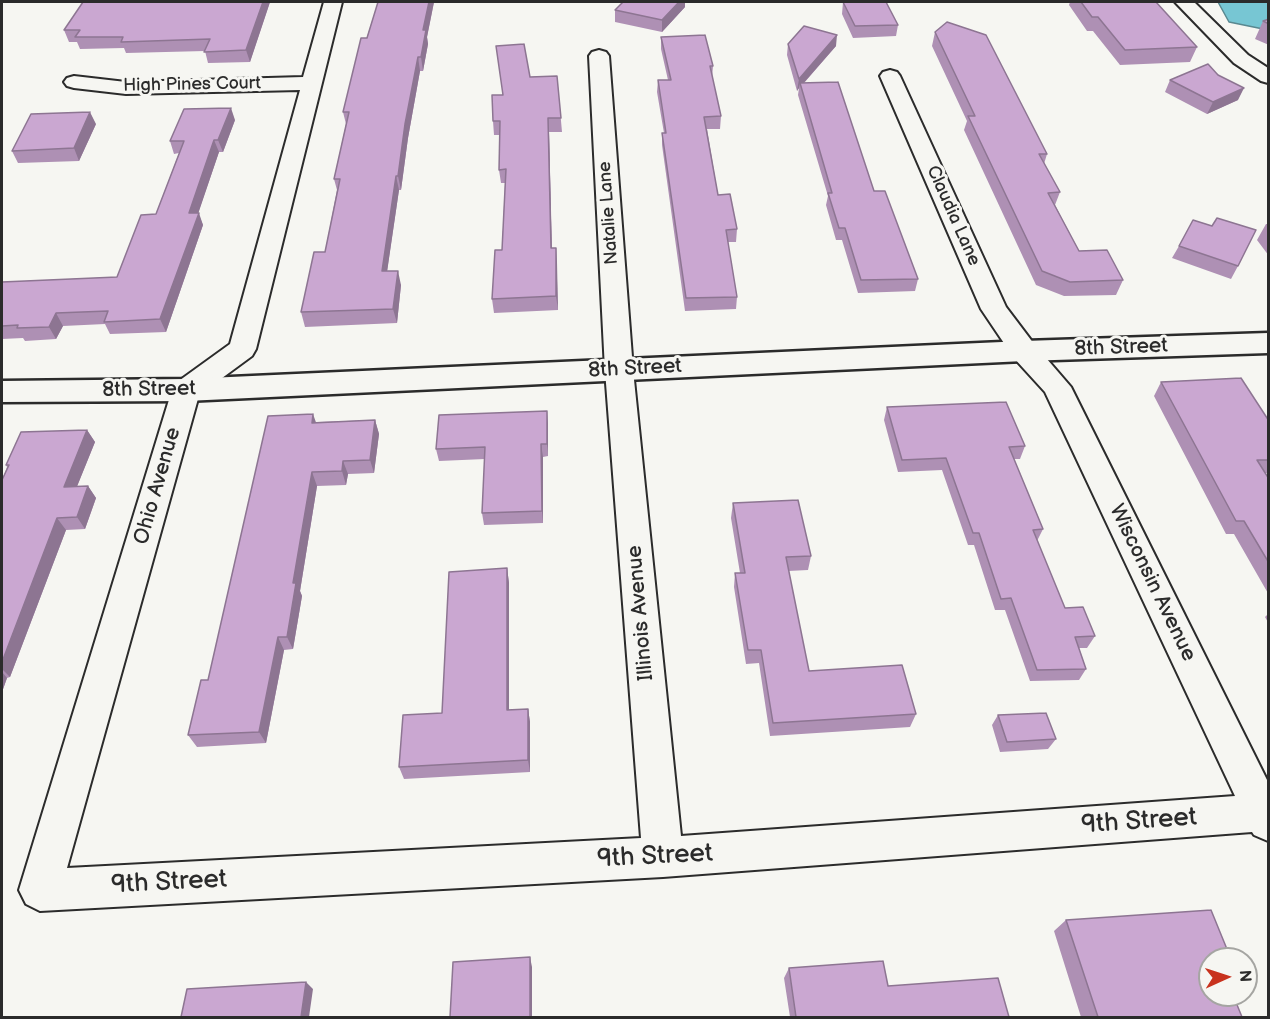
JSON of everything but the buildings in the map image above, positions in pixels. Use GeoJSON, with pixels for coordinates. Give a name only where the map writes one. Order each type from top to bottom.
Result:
{"type":"FeatureCollection","features":[{"type":"Feature","properties":{"kind":"street"},"geometry":{"type":"LineString","coordinates":[[186,390],[242,349],[333,2]]}},
{"type":"Feature","properties":{"kind":"street"},"geometry":{"type":"LineString","coordinates":[[1184,2],[1241,59],[1269,77]]}},
{"type":"Feature","properties":{"kind":"street","name":"Natalie Lane"},"geometry":{"type":"LineString","coordinates":[[599,56],[619,370]]}},
{"type":"Feature","properties":{"kind":"street","name":"Claudia Lane"},"geometry":{"type":"LineString","coordinates":[[890,76],[994,309],[1024,351]]}},
{"type":"Feature","properties":{"kind":"street","name":"High Pines Court"},"geometry":{"type":"LineString","coordinates":[[74,82],[126,87],[310,83]]}},
{"type":"Feature","properties":{"kind":"street","name":"8th Street"},"geometry":{"type":"LineString","coordinates":[[2,392],[186,390],[1024,351],[1269,344]]}},
{"type":"Feature","properties":{"kind":"street","name":"Wisconsin Avenue"},"geometry":{"type":"LineString","coordinates":[[1024,351],[1057,387],[1267,816]]}},
{"type":"Feature","properties":{"kind":"street","name":"Illinois Avenue"},"geometry":{"type":"LineString","coordinates":[[619,370],[663,857]]}},
{"type":"Feature","properties":{"kind":"street","name":"Ohio Avenue"},"geometry":{"type":"LineString","coordinates":[[40,890],[186,390]]}},
{"type":"Feature","properties":{"kind":"street","name":"9th Street"},"geometry":{"type":"LineString","coordinates":[[40,890],[663,857],[1267,816]]}},
{"type":"Feature","properties":{"kind":"water"},"geometry":{"type":"Polygon","coordinates":[[[1218,2],[1268,2],[1268,30],[1229,22],[1218,2]]]}}]}
